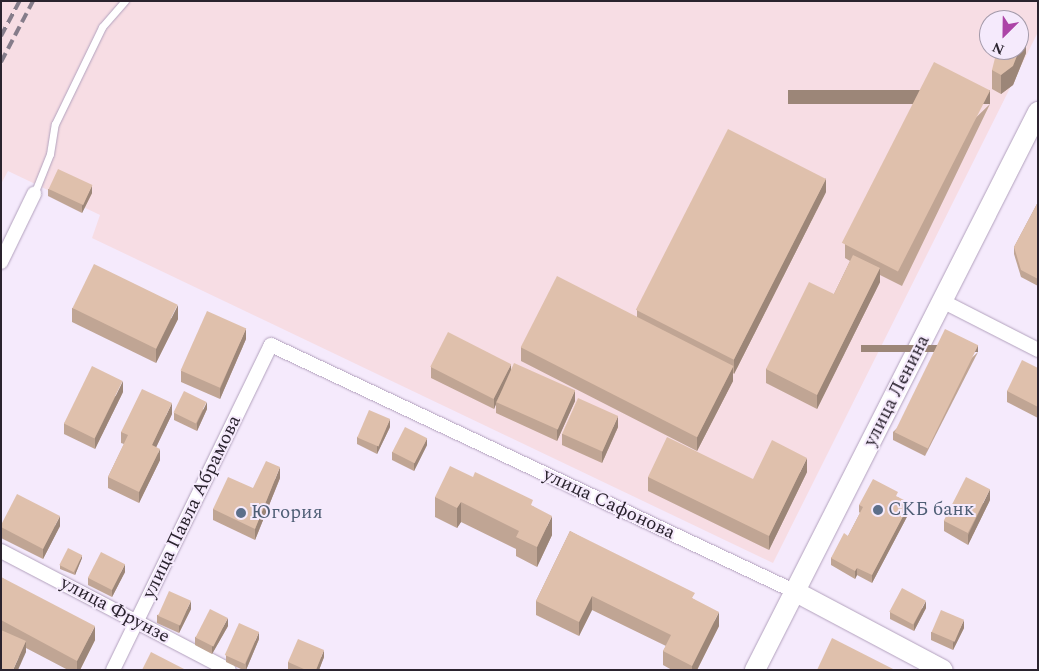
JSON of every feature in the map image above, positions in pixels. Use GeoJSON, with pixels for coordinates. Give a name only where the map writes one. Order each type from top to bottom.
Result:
{"type":"FeatureCollection","features":[{"type":"Feature","properties":{"kind":"main road","name":"улица Ленина"},"geometry":{"type":"LineString","coordinates":[[755,670],[1038,112]]}},
{"type":"Feature","properties":{"kind":"main road","name":"улица Сафонова"},"geometry":{"type":"LineString","coordinates":[[796,592],[943,670]]}},
{"type":"Feature","properties":{"kind":"street"},"geometry":{"type":"LineString","coordinates":[[1,262],[34,194]]}},
{"type":"Feature","properties":{"kind":"street"},"geometry":{"type":"LineString","coordinates":[[942,301],[1038,350]]}},
{"type":"Feature","properties":{"kind":"street","name":"улица Сафонова"},"geometry":{"type":"LineString","coordinates":[[271,345],[796,592]]}},
{"type":"Feature","properties":{"kind":"street","name":"улица Павла Абрамова"},"geometry":{"type":"LineString","coordinates":[[114,670],[271,345]]}},
{"type":"Feature","properties":{"kind":"street","name":"улица Фрунзе"},"geometry":{"type":"LineString","coordinates":[[1,551],[229,670]]}},
{"type":"Feature","properties":{"kind":"lane"},"geometry":{"type":"LineString","coordinates":[[34,194],[50,154],[54,124],[102,28],[125,1]]}},
{"type":"Feature","properties":{"kind":"shaded area"},"geometry":{"type":"Polygon","coordinates":[[[1,1],[1038,1],[1038,32],[1029,50],[1029,10],[979,10],[979,60],[1024,60],[773,563],[92,238],[100,215],[8,171],[1,184],[1,1]]]}},
{"type":"Feature","properties":{"kind":"building"},"geometry":{"type":"Polygon","coordinates":[[[994,60],[1015,60],[1013,66],[1001,75],[992,70],[994,60]]]}},
{"type":"Feature","properties":{"kind":"building"},"geometry":{"type":"Polygon","coordinates":[[[934,62],[990,91],[898,271],[842,243],[934,62]]]}},
{"type":"Feature","properties":{"kind":"building"},"geometry":{"type":"Polygon","coordinates":[[[728,129],[826,179],[734,360],[636,310],[728,129]]]}},
{"type":"Feature","properties":{"kind":"building"},"geometry":{"type":"Polygon","coordinates":[[[58,169],[92,185],[83,205],[49,189],[58,169]]]}},
{"type":"Feature","properties":{"kind":"building"},"geometry":{"type":"Polygon","coordinates":[[[1038,202],[1038,279],[1021,270],[1014,247],[1038,202]]]}},
{"type":"Feature","properties":{"kind":"building"},"geometry":{"type":"Polygon","coordinates":[[[853,255],[880,268],[817,395],[766,369],[809,282],[834,294],[853,255]]]}},
{"type":"Feature","properties":{"kind":"building"},"geometry":{"type":"Polygon","coordinates":[[[94,264],[178,305],[156,349],[73,308],[94,264]]]}},
{"type":"Feature","properties":{"kind":"building"},"geometry":{"type":"Polygon","coordinates":[[[557,276],[733,366],[697,437],[521,347],[557,276]]]}},
{"type":"Feature","properties":{"kind":"building"},"geometry":{"type":"Polygon","coordinates":[[[207,311],[246,328],[220,388],[181,370],[207,311]]]}},
{"type":"Feature","properties":{"kind":"building"},"geometry":{"type":"Polygon","coordinates":[[[945,329],[978,345],[928,449],[895,432],[945,329]]]}},
{"type":"Feature","properties":{"kind":"building"},"geometry":{"type":"Polygon","coordinates":[[[448,332],[511,364],[494,399],[430,367],[448,332]]]}},
{"type":"Feature","properties":{"kind":"building"},"geometry":{"type":"Polygon","coordinates":[[[1022,360],[1038,368],[1038,407],[1007,391],[1022,360]]]}},
{"type":"Feature","properties":{"kind":"building"},"geometry":{"type":"Polygon","coordinates":[[[514,363],[575,390],[558,430],[497,402],[514,363]]]}},
{"type":"Feature","properties":{"kind":"building"},"geometry":{"type":"Polygon","coordinates":[[[92,366],[123,381],[95,438],[64,424],[92,366]]]}},
{"type":"Feature","properties":{"kind":"building"},"geometry":{"type":"Polygon","coordinates":[[[142,389],[172,403],[152,445],[160,449],[139,492],[108,477],[128,435],[121,432],[142,389]]]}},
{"type":"Feature","properties":{"kind":"building"},"geometry":{"type":"Polygon","coordinates":[[[184,391],[206,402],[196,424],[173,413],[184,391]]]}},
{"type":"Feature","properties":{"kind":"building"},"geometry":{"type":"Polygon","coordinates":[[[578,398],[618,416],[602,452],[562,434],[578,398]]]}},
{"type":"Feature","properties":{"kind":"building"},"geometry":{"type":"Polygon","coordinates":[[[369,410],[390,419],[378,447],[357,438],[369,410]]]}},
{"type":"Feature","properties":{"kind":"building"},"geometry":{"type":"Polygon","coordinates":[[[405,427],[427,438],[415,463],[392,452],[405,427]]]}},
{"type":"Feature","properties":{"kind":"building"},"geometry":{"type":"Polygon","coordinates":[[[667,437],[753,479],[772,440],[807,458],[769,536],[648,477],[667,437]]]}},
{"type":"Feature","properties":{"kind":"building"},"geometry":{"type":"Polygon","coordinates":[[[266,461],[280,467],[255,529],[213,509],[228,477],[253,488],[266,461]]]}},
{"type":"Feature","properties":{"kind":"building"},"geometry":{"type":"Polygon","coordinates":[[[450,466],[473,477],[475,472],[533,500],[531,505],[552,516],[537,547],[516,537],[519,531],[461,502],[457,508],[435,497],[450,466]]]}},
{"type":"Feature","properties":{"kind":"building"},"geometry":{"type":"Polygon","coordinates":[[[966,477],[990,489],[968,533],[944,521],[966,477]]]}},
{"type":"Feature","properties":{"kind":"building"},"geometry":{"type":"Polygon","coordinates":[[[873,479],[898,492],[896,496],[910,503],[872,575],[857,568],[855,571],[831,558],[844,533],[848,536],[863,507],[859,505],[873,479]]]}},
{"type":"Feature","properties":{"kind":"building"},"geometry":{"type":"Polygon","coordinates":[[[17,494],[60,516],[43,549],[1,527],[17,494]]]}},
{"type":"Feature","properties":{"kind":"building"},"geometry":{"type":"Polygon","coordinates":[[[570,531],[695,593],[692,598],[719,612],[692,666],[663,651],[671,635],[592,596],[579,622],[536,601],[570,531]]]}},
{"type":"Feature","properties":{"kind":"building"},"geometry":{"type":"Polygon","coordinates":[[[68,548],[82,555],[74,572],[59,565],[68,548]]]}},
{"type":"Feature","properties":{"kind":"building"},"geometry":{"type":"Polygon","coordinates":[[[101,552],[125,564],[112,590],[88,578],[101,552]]]}},
{"type":"Feature","properties":{"kind":"building"},"geometry":{"type":"Polygon","coordinates":[[[1,577],[95,626],[77,661],[1,620],[1,577]]]}},
{"type":"Feature","properties":{"kind":"building"},"geometry":{"type":"Polygon","coordinates":[[[902,588],[926,601],[913,625],[889,612],[902,588]]]}},
{"type":"Feature","properties":{"kind":"building"},"geometry":{"type":"Polygon","coordinates":[[[169,591],[191,601],[180,625],[158,616],[169,591]]]}},
{"type":"Feature","properties":{"kind":"building"},"geometry":{"type":"Polygon","coordinates":[[[210,609],[228,618],[213,647],[195,638],[210,609]]]}},
{"type":"Feature","properties":{"kind":"building"},"geometry":{"type":"Polygon","coordinates":[[[941,610],[964,620],[955,642],[932,632],[941,610]]]}},
{"type":"Feature","properties":{"kind":"building"},"geometry":{"type":"Polygon","coordinates":[[[239,623],[259,632],[245,664],[225,655],[239,623]]]}},
{"type":"Feature","properties":{"kind":"building"},"geometry":{"type":"Polygon","coordinates":[[[1,630],[26,641],[13,670],[1,670],[1,630]]]}},
{"type":"Feature","properties":{"kind":"building"},"geometry":{"type":"Polygon","coordinates":[[[832,638],[895,670],[817,670],[832,638]]]}},
{"type":"Feature","properties":{"kind":"building"},"geometry":{"type":"Polygon","coordinates":[[[298,639],[324,650],[316,670],[306,670],[288,662],[298,639]]]}},
{"type":"Feature","properties":{"kind":"building"},"geometry":{"type":"Polygon","coordinates":[[[151,652],[186,670],[142,670],[151,652]]]}},
{"type":"Feature","properties":{"kind":"railway"},"geometry":{"type":"LineString","coordinates":[[1,36],[20,1]]}},
{"type":"Feature","properties":{"kind":"railway"},"geometry":{"type":"LineString","coordinates":[[1,62],[33,1]]}},
{"type":"Feature","properties":{"kind":"place","name":"СКБ банк"},"geometry":{"type":"Point","coordinates":[878,510]}},
{"type":"Feature","properties":{"kind":"place","name":"Югория"},"geometry":{"type":"Point","coordinates":[241,513]}}]}
